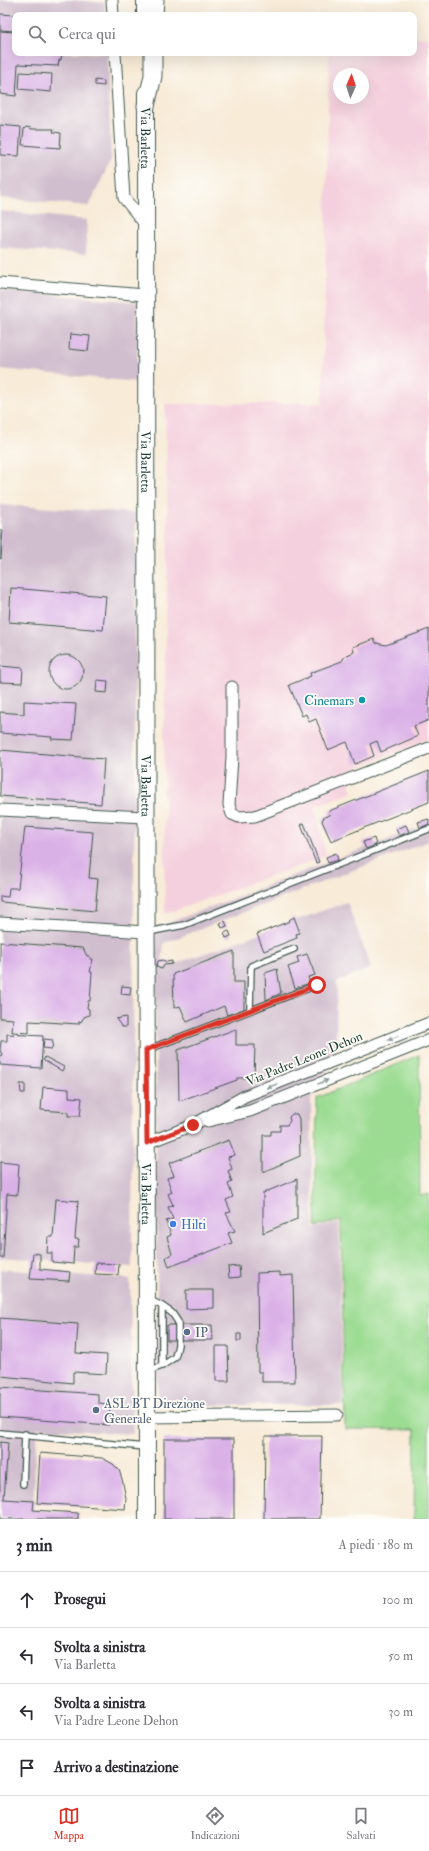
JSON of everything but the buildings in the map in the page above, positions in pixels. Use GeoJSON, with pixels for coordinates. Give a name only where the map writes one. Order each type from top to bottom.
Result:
{"type":"FeatureCollection","features":[{"type":"Feature","properties":{"kind":"main road"},"geometry":{"type":"LineString","coordinates":[[145,0],[145,12]]}},
{"type":"Feature","properties":{"kind":"main road"},"geometry":{"type":"LineString","coordinates":[[154,0],[154,12]]}},
{"type":"Feature","properties":{"kind":"main road","name":"Via Barletta"},"geometry":{"type":"LineString","coordinates":[[146,56],[145,295],[147,1143],[145,1417],[147,1519]]}},
{"type":"Feature","properties":{"kind":"main road"},"geometry":{"type":"LineString","coordinates":[[146,106],[153,76],[154,56]]}},
{"type":"Feature","properties":{"kind":"street"},"geometry":{"type":"LineString","coordinates":[[112,0],[113,12]]}},
{"type":"Feature","properties":{"kind":"street"},"geometry":{"type":"LineString","coordinates":[[115,56],[124,198],[145,224]]}},
{"type":"Feature","properties":{"kind":"street"},"geometry":{"type":"LineString","coordinates":[[0,283],[145,295]]}},
{"type":"Feature","properties":{"kind":"street"},"geometry":{"type":"LineString","coordinates":[[232,688],[232,758],[229,805],[232,814],[239,817],[255,816],[429,748]]}},
{"type":"Feature","properties":{"kind":"street"},"geometry":{"type":"LineString","coordinates":[[0,810],[146,817]]}},
{"type":"Feature","properties":{"kind":"street"},"geometry":{"type":"LineString","coordinates":[[0,923],[146,932]]}},
{"type":"Feature","properties":{"kind":"street","name":"Via Padre Leone Dehon"},"geometry":{"type":"LineString","coordinates":[[193,1125],[245,1096],[429,1023]]}},
{"type":"Feature","properties":{"kind":"street","name":"Via Padre Leone Dehon"},"geometry":{"type":"LineString","coordinates":[[147,1143],[193,1125],[250,1111],[429,1040]]}},
{"type":"Feature","properties":{"kind":"street"},"geometry":{"type":"LineString","coordinates":[[145,1417],[337,1415]]}},
{"type":"Feature","properties":{"kind":"lane"},"geometry":{"type":"LineString","coordinates":[[146,932],[184,925],[429,830]]}},
{"type":"Feature","properties":{"kind":"lane"},"geometry":{"type":"LineString","coordinates":[[250,1010],[251,966],[294,949]]}},
{"type":"Feature","properties":{"kind":"lane"},"geometry":{"type":"LineString","coordinates":[[146,1050],[317,985]]}},
{"type":"Feature","properties":{"kind":"lane"},"geometry":{"type":"LineString","coordinates":[[146,1298],[172,1313],[178,1322],[178,1345],[175,1357],[162,1366],[146,1372]]}},
{"type":"Feature","properties":{"kind":"lane"},"geometry":{"type":"LineString","coordinates":[[162,1306],[162,1366]]}},
{"type":"Feature","properties":{"kind":"lane"},"geometry":{"type":"LineString","coordinates":[[0,1432],[146,1447]]}},
{"type":"Feature","properties":{"kind":"lane"},"geometry":{"type":"LineString","coordinates":[[22,1484],[25,1434]]}},
{"type":"Feature","properties":{"kind":"shaded area"},"geometry":{"type":"Polygon","coordinates":[[[0,0],[72,0],[105,3],[105,12],[12,12],[12,56],[107,56],[111,160],[89,206],[0,198],[0,0]]]}},
{"type":"Feature","properties":{"kind":"shaded area"},"geometry":{"type":"Polygon","coordinates":[[[417,37],[429,37],[429,739],[346,772],[353,792],[315,806],[326,856],[165,914],[164,733],[168,533],[165,404],[323,403],[329,56],[417,56],[417,37]]]}},
{"type":"Feature","properties":{"kind":"shaded area"},"geometry":{"type":"Polygon","coordinates":[[[0,211],[87,220],[86,254],[0,248],[0,211]]]}},
{"type":"Feature","properties":{"kind":"shaded area"},"geometry":{"type":"Polygon","coordinates":[[[0,290],[138,302],[137,382],[0,369],[0,290]]]}},
{"type":"Feature","properties":{"kind":"shaded area"},"geometry":{"type":"Polygon","coordinates":[[[0,505],[136,513],[132,1267],[0,1257],[0,505]]]}},
{"type":"Feature","properties":{"kind":"shaded area"},"geometry":{"type":"Polygon","coordinates":[[[429,824],[429,841],[164,943],[161,969],[347,902],[371,968],[337,982],[336,1052],[311,1099],[313,1229],[339,1222],[343,1405],[158,1405],[155,928],[429,824]]]}},
{"type":"Feature","properties":{"kind":"shaded area"},"geometry":{"type":"Polygon","coordinates":[[[0,1269],[130,1279],[133,1434],[37,1428],[33,1508],[0,1506],[0,1269]]]}},
{"type":"Feature","properties":{"kind":"green space"},"geometry":{"type":"Polygon","coordinates":[[[419,1055],[420,1196],[429,1194],[429,1519],[414,1519],[415,1430],[345,1429],[341,1220],[315,1227],[317,1098],[419,1055]]]}},
{"type":"Feature","properties":{"kind":"place","name":"Cinemars"},"geometry":{"type":"Point","coordinates":[362,700]}},
{"type":"Feature","properties":{"kind":"place","name":"Hilti"},"geometry":{"type":"Point","coordinates":[173,1224]}},
{"type":"Feature","properties":{"kind":"place","name":"IP"},"geometry":{"type":"Point","coordinates":[187,1332]}},
{"type":"Feature","properties":{"kind":"place","name":"ASL BT Direzione Generale"},"geometry":{"type":"Point","coordinates":[96,1410]}},
{"type":"Feature","properties":{"kind":"route"},"geometry":{"type":"LineString","coordinates":[[193,1125],[147,1143],[146,1050],[317,985]]}}]}
